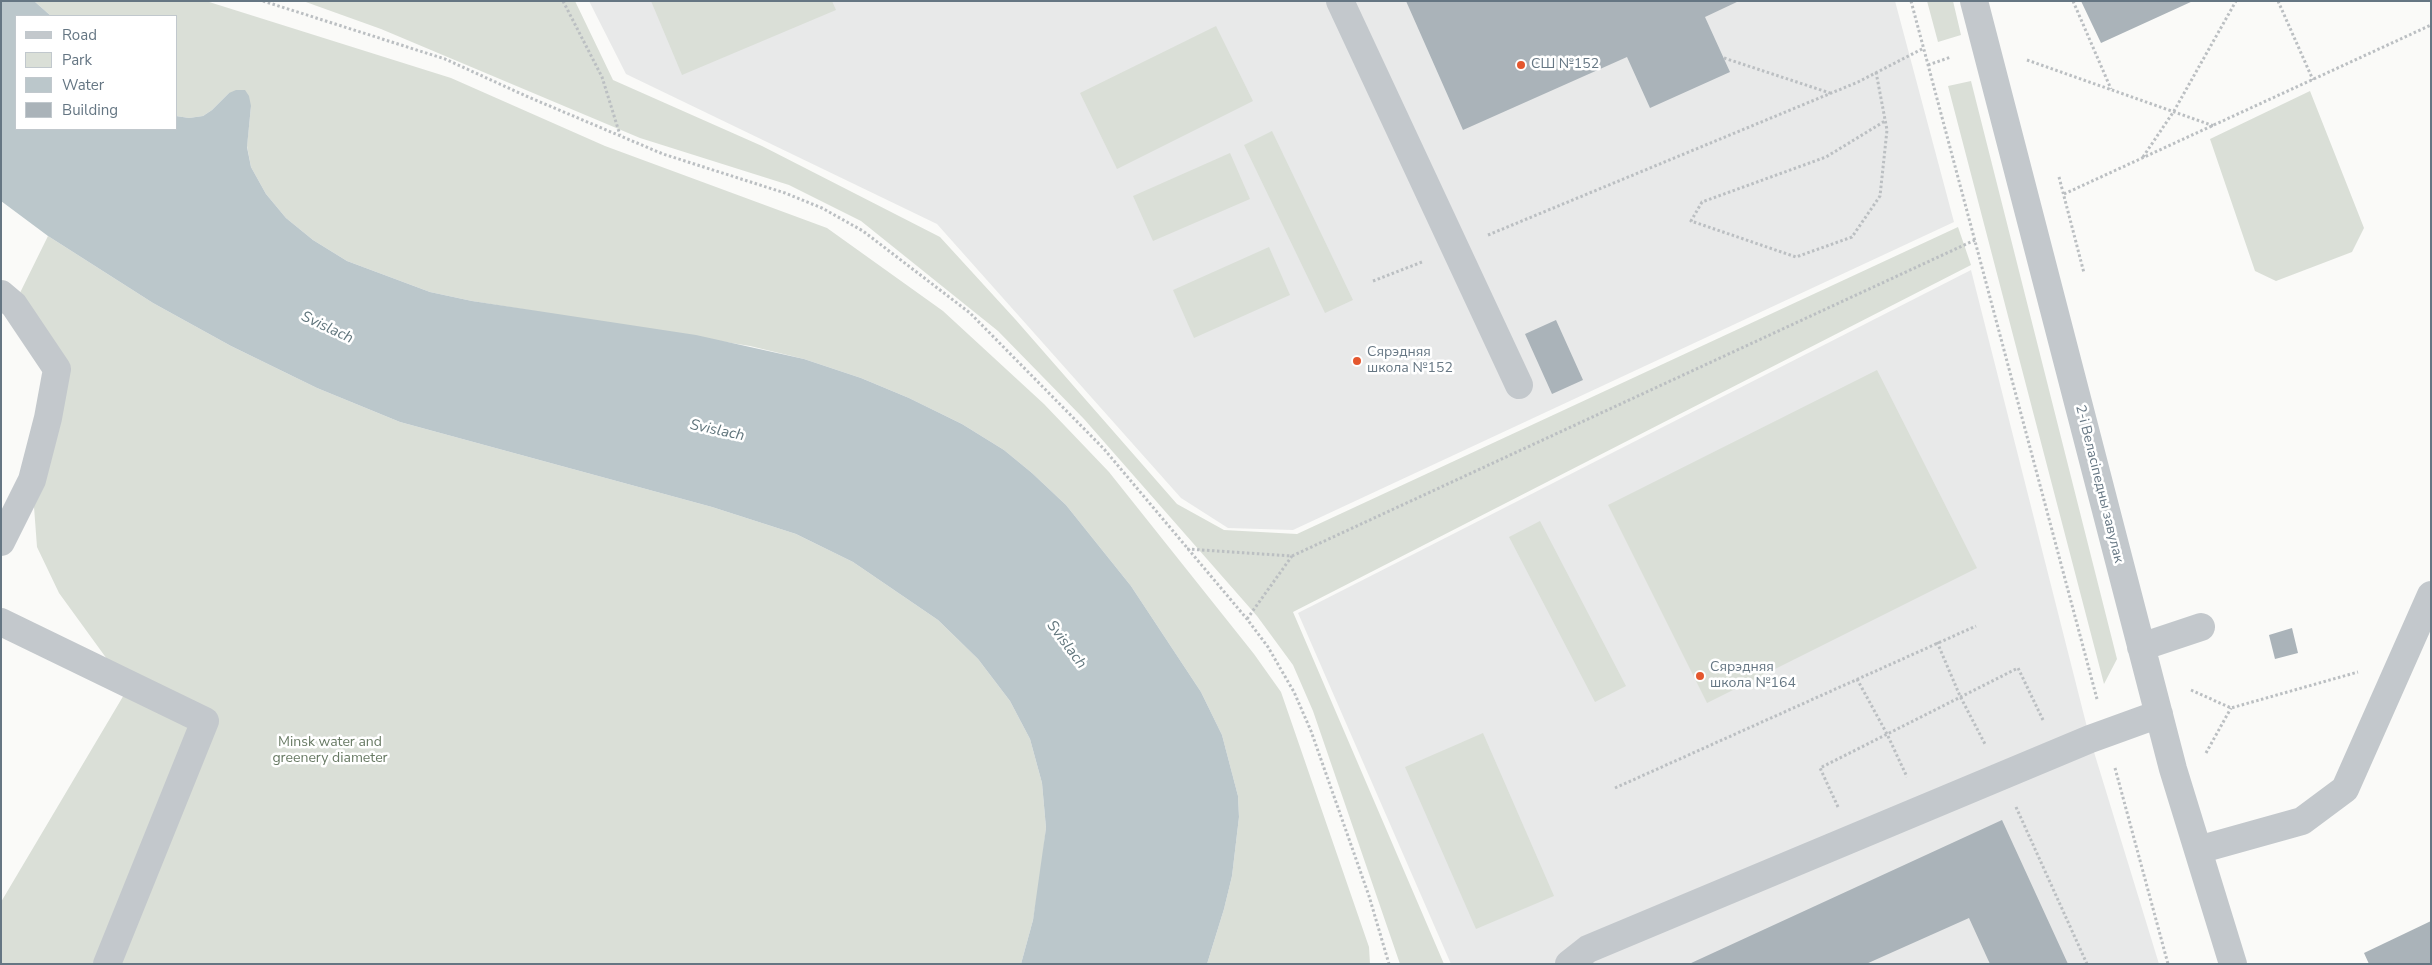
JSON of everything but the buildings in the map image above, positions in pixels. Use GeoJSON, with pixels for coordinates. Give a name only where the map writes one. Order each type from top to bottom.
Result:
{"type":"FeatureCollection","features":[{"type":"Feature","properties":{"kind":"street"},"geometry":{"type":"LineString","coordinates":[[1340,1],[1519,385]]}},
{"type":"Feature","properties":{"kind":"street","name":"2-і Веласіпедны завулак"},"geometry":{"type":"LineString","coordinates":[[1974,1],[2173,769],[2233,964]]}},
{"type":"Feature","properties":{"kind":"street"},"geometry":{"type":"LineString","coordinates":[[1,294],[14,305],[57,369],[48,418],[32,480],[1,542]]}},
{"type":"Feature","properties":{"kind":"street"},"geometry":{"type":"LineString","coordinates":[[2198,850],[2302,821],[2345,789],[2431,595]]}},
{"type":"Feature","properties":{"kind":"street"},"geometry":{"type":"LineString","coordinates":[[1,622],[205,721],[106,964]]}},
{"type":"Feature","properties":{"kind":"street"},"geometry":{"type":"LineString","coordinates":[[2141,647],[2201,627]]}},
{"type":"Feature","properties":{"kind":"street"},"geometry":{"type":"LineString","coordinates":[[1569,964],[1588,949],[2059,752],[2159,714]]}},
{"type":"Feature","properties":{"kind":"path"},"geometry":{"type":"LineString","coordinates":[[263,1],[445,59],[663,154],[785,193],[822,208],[870,237],[970,313],[1104,449],[1247,619],[1268,647],[1294,692],[1307,723],[1369,896],[1389,964]]}},
{"type":"Feature","properties":{"kind":"path"},"geometry":{"type":"LineString","coordinates":[[563,1],[602,77],[620,136]]}},
{"type":"Feature","properties":{"kind":"path"},"geometry":{"type":"LineString","coordinates":[[1911,1],[2168,964]]}},
{"type":"Feature","properties":{"kind":"path"},"geometry":{"type":"LineString","coordinates":[[2073,1],[2111,89]]}},
{"type":"Feature","properties":{"kind":"path"},"geometry":{"type":"LineString","coordinates":[[2142,159],[2174,111],[2236,1]]}},
{"type":"Feature","properties":{"kind":"path"},"geometry":{"type":"LineString","coordinates":[[2278,1],[2313,80]]}},
{"type":"Feature","properties":{"kind":"path"},"geometry":{"type":"LineString","coordinates":[[2064,194],[2431,25]]}},
{"type":"Feature","properties":{"kind":"path"},"geometry":{"type":"LineString","coordinates":[[1373,282],[1831,93],[1924,48]]}},
{"type":"Feature","properties":{"kind":"path"},"geometry":{"type":"LineString","coordinates":[[1724,58],[1831,93]]}},
{"type":"Feature","properties":{"kind":"path"},"geometry":{"type":"LineString","coordinates":[[2024,59],[2214,126]]}},
{"type":"Feature","properties":{"kind":"path"},"geometry":{"type":"LineString","coordinates":[[1876,72],[1887,130],[1880,196],[1852,237],[1796,257],[1691,221],[1702,202],[1826,157],[1885,120]]}},
{"type":"Feature","properties":{"kind":"path"},"geometry":{"type":"LineString","coordinates":[[1187,549],[1292,556],[1975,240]]}},
{"type":"Feature","properties":{"kind":"path"},"geometry":{"type":"LineString","coordinates":[[1247,619],[1292,556]]}},
{"type":"Feature","properties":{"kind":"path"},"geometry":{"type":"LineString","coordinates":[[1615,788],[1976,626]]}},
{"type":"Feature","properties":{"kind":"path"},"geometry":{"type":"LineString","coordinates":[[1937,642],[1960,696],[2002,776],[2087,964]]}},
{"type":"Feature","properties":{"kind":"path"},"geometry":{"type":"LineString","coordinates":[[2184,687],[2231,708],[2402,660]]}},
{"type":"Feature","properties":{"kind":"path"},"geometry":{"type":"LineString","coordinates":[[1853,838],[1820,768],[2018,668],[2059,752]]}},
{"type":"Feature","properties":{"kind":"path"},"geometry":{"type":"LineString","coordinates":[[1857,679],[1887,734],[1921,810]]}},
{"type":"Feature","properties":{"kind":"path"},"geometry":{"type":"LineString","coordinates":[[2202,761],[2231,708]]}},
{"type":"Feature","properties":{"kind":"shaded area","name":"Сярэдняя школа №152"},"geometry":{"type":"Polygon","coordinates":[[[589,1],[1895,1],[1954,222],[1293,530],[1228,528],[1181,498],[937,224],[626,74],[589,1]]]}},
{"type":"Feature","properties":{"kind":"shaded area","name":"Сярэдняя школа №164"},"geometry":{"type":"Polygon","coordinates":[[[1971,270],[2090,739],[2159,964],[1451,964],[1298,613],[1971,270]]]}},
{"type":"Feature","properties":{"kind":"green space"},"geometry":{"type":"Polygon","coordinates":[[[34,1],[206,1],[451,78],[605,146],[827,228],[943,311],[1044,404],[1109,472],[1254,654],[1281,692],[1369,947],[1370,964],[1207,964],[1232,876],[1239,817],[1238,796],[1222,735],[1201,692],[1131,586],[1066,505],[1004,450],[962,424],[909,398],[861,378],[804,359],[750,346],[472,301],[430,292],[347,261],[313,240],[286,218],[266,194],[251,167],[247,146],[251,106],[229,93],[203,116],[189,118],[178,116],[178,15],[50,15],[34,1]]]}},
{"type":"Feature","properties":{"kind":"green space"},"geometry":{"type":"Polygon","coordinates":[[[303,1],[575,1],[613,80],[762,146],[940,237],[1015,319],[1177,504],[1224,530],[1297,534],[1958,227],[1971,265],[1293,612],[1444,964],[1400,964],[1313,711],[1293,665],[1257,616],[1084,419],[998,331],[861,221],[789,185],[640,138],[381,29],[303,1]]]}},
{"type":"Feature","properties":{"kind":"green space"},"geometry":{"type":"Polygon","coordinates":[[[651,1],[832,1],[836,10],[682,75],[651,1]]]}},
{"type":"Feature","properties":{"kind":"green space"},"geometry":{"type":"Polygon","coordinates":[[[1927,1],[1953,1],[1961,35],[1938,42],[1927,1]]]}},
{"type":"Feature","properties":{"kind":"green space"},"geometry":{"type":"Polygon","coordinates":[[[1216,26],[1253,101],[1117,169],[1080,93],[1216,26]]]}},
{"type":"Feature","properties":{"kind":"green space"},"geometry":{"type":"Polygon","coordinates":[[[1971,81],[2117,659],[2104,684],[1948,86],[1971,81]]]}},
{"type":"Feature","properties":{"kind":"green space"},"geometry":{"type":"Polygon","coordinates":[[[2310,91],[2364,228],[2352,252],[2276,281],[2255,271],[2210,139],[2310,91]]]}},
{"type":"Feature","properties":{"kind":"green space"},"geometry":{"type":"Polygon","coordinates":[[[1272,131],[1353,300],[1325,313],[1244,145],[1272,131]]]}},
{"type":"Feature","properties":{"kind":"green space"},"geometry":{"type":"Polygon","coordinates":[[[1230,153],[1250,199],[1153,241],[1133,196],[1230,153]]]}},
{"type":"Feature","properties":{"kind":"green space","name":"Minsk water and greenery diameter"},"geometry":{"type":"Polygon","coordinates":[[[48,236],[153,303],[231,346],[317,388],[400,422],[712,507],[796,534],[853,562],[938,620],[978,659],[1010,701],[1030,739],[1042,783],[1046,828],[1033,920],[1021,964],[1,964],[1,902],[128,688],[59,593],[37,547],[32,480],[57,369],[14,305],[48,236]]]}},
{"type":"Feature","properties":{"kind":"green space"},"geometry":{"type":"Polygon","coordinates":[[[1269,247],[1290,295],[1194,338],[1173,290],[1269,247]]]}},
{"type":"Feature","properties":{"kind":"green space"},"geometry":{"type":"Polygon","coordinates":[[[1877,370],[1977,568],[1707,703],[1608,505],[1877,370]]]}},
{"type":"Feature","properties":{"kind":"green space"},"geometry":{"type":"Polygon","coordinates":[[[1540,521],[1626,686],[1595,702],[1509,537],[1540,521]]]}},
{"type":"Feature","properties":{"kind":"green space"},"geometry":{"type":"Polygon","coordinates":[[[1483,733],[1554,896],[1476,929],[1405,767],[1483,733]]]}},
{"type":"Feature","properties":{"kind":"water","name":"Svislach"},"geometry":{"type":"Polygon","coordinates":[[[1,1],[34,1],[50,15],[15,15],[15,130],[178,130],[178,116],[189,118],[203,116],[229,93],[236,90],[245,90],[249,96],[251,106],[247,147],[251,167],[266,194],[286,218],[313,240],[347,261],[430,292],[472,301],[696,335],[804,359],[861,378],[909,398],[962,424],[1004,450],[1066,505],[1131,586],[1201,692],[1222,735],[1238,796],[1239,817],[1232,876],[1207,964],[1021,964],[1033,920],[1046,828],[1042,783],[1030,739],[1010,701],[978,659],[938,620],[853,562],[796,534],[712,507],[400,422],[317,388],[231,346],[153,303],[48,236],[1,201],[1,1]]]}},
{"type":"Feature","properties":{"kind":"place","name":"СШ №152"},"geometry":{"type":"Point","coordinates":[1521,65]}},
{"type":"Feature","properties":{"kind":"place","name":"Сярэдняя школа №152"},"geometry":{"type":"Point","coordinates":[1357,361]}},
{"type":"Feature","properties":{"kind":"place","name":"Сярэдняя школа №164"},"geometry":{"type":"Point","coordinates":[1700,676]}}]}
